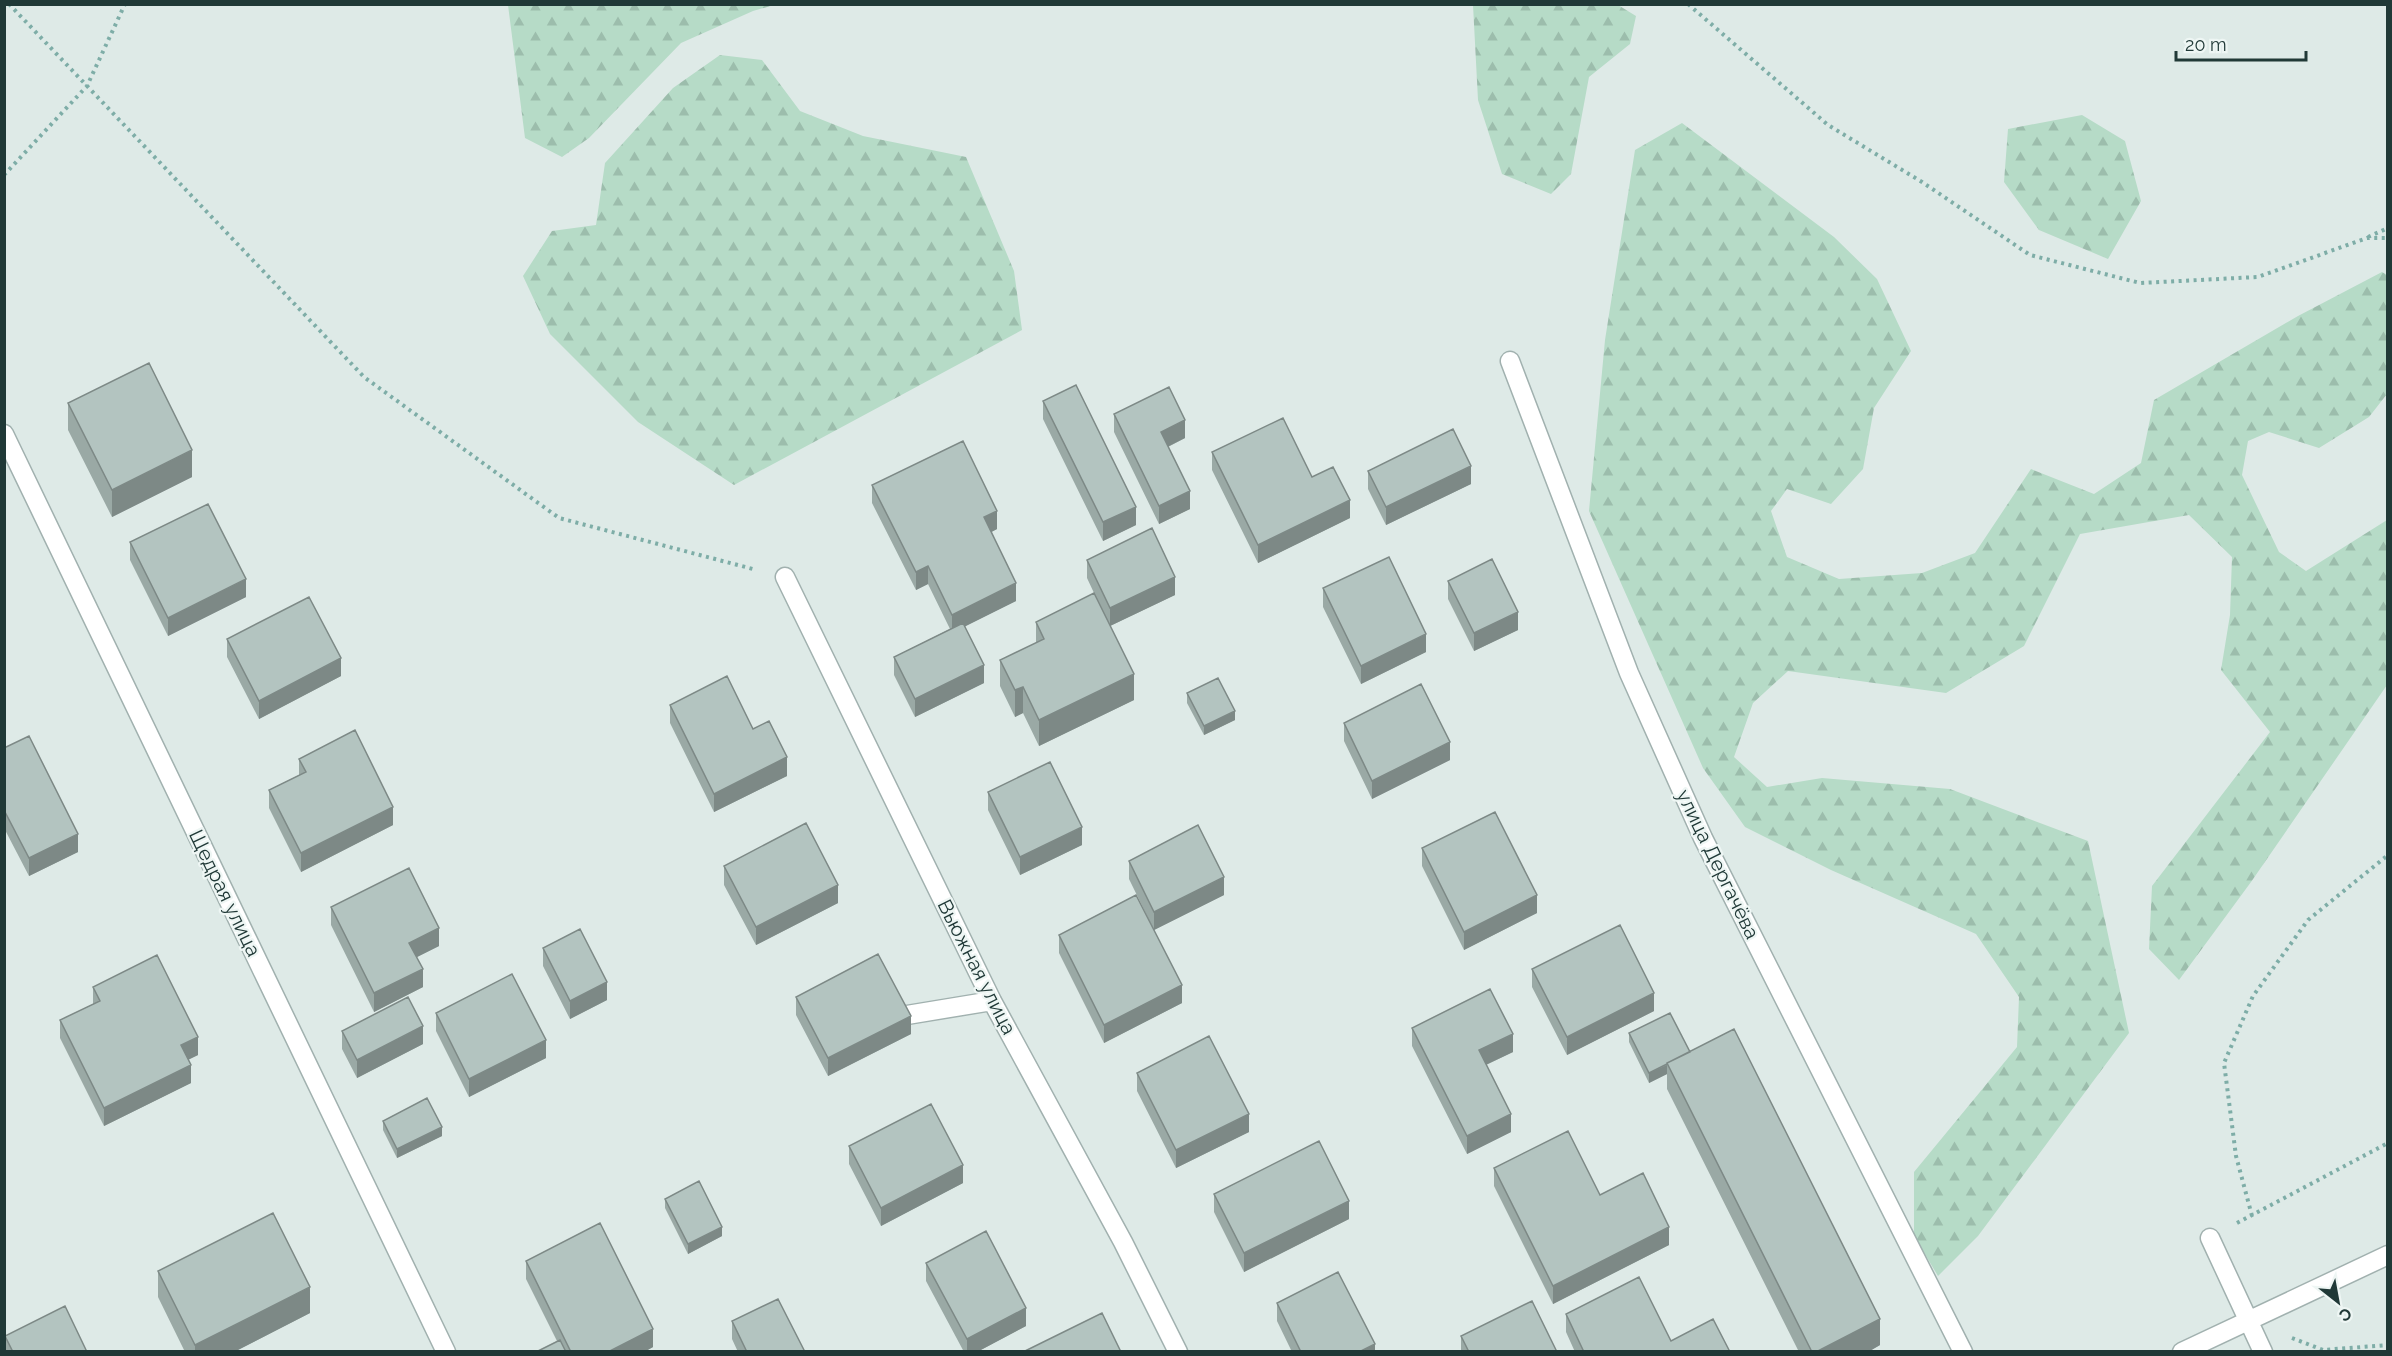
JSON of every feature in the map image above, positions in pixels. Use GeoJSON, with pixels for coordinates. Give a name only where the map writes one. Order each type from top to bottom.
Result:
{"type":"FeatureCollection","features":[{"type":"Feature","properties":{"kind":"street","name":"улица Дергачёва"},"geometry":{"type":"LineString","coordinates":[[1510,361],[1629,673],[1703,838],[1963,1352]]}},
{"type":"Feature","properties":{"kind":"street","name":"Щедрая улица"},"geometry":{"type":"LineString","coordinates":[[4,435],[446,1352]]}},
{"type":"Feature","properties":{"kind":"street","name":"Вьюжная улица"},"geometry":{"type":"LineString","coordinates":[[785,577],[992,1001],[1123,1242],[1178,1352]]}},
{"type":"Feature","properties":{"kind":"street"},"geometry":{"type":"LineString","coordinates":[[907,1015],[992,1001]]}},
{"type":"Feature","properties":{"kind":"street"},"geometry":{"type":"LineString","coordinates":[[2210,1238],[2263,1352]]}},
{"type":"Feature","properties":{"kind":"street"},"geometry":{"type":"LineString","coordinates":[[2182,1352],[2388,1255]]}},
{"type":"Feature","properties":{"kind":"path"},"geometry":{"type":"LineString","coordinates":[[9,4],[364,377],[559,518],[785,577]]}},
{"type":"Feature","properties":{"kind":"path"},"geometry":{"type":"LineString","coordinates":[[4,175],[87,86],[125,4]]}},
{"type":"Feature","properties":{"kind":"path"},"geometry":{"type":"LineString","coordinates":[[1689,4],[1828,125],[1922,182],[2030,255],[2140,283],[2258,277],[2367,238],[2388,228]]}},
{"type":"Feature","properties":{"kind":"path"},"geometry":{"type":"LineString","coordinates":[[2367,238],[2388,238]]}},
{"type":"Feature","properties":{"kind":"path"},"geometry":{"type":"LineString","coordinates":[[2252,1216],[2236,1156],[2224,1063],[2253,996],[2308,920],[2388,855]]}},
{"type":"Feature","properties":{"kind":"path"},"geometry":{"type":"LineString","coordinates":[[2210,1238],[2388,1143]]}},
{"type":"Feature","properties":{"kind":"path"},"geometry":{"type":"LineString","coordinates":[[2248,1321],[2323,1350],[2388,1345]]}},
{"type":"Feature","properties":{"kind":"green space"},"geometry":{"type":"Polygon","coordinates":[[[508,4],[774,5],[753,11],[681,43],[589,138],[562,157],[525,138],[508,4]]]}},
{"type":"Feature","properties":{"kind":"green space"},"geometry":{"type":"Polygon","coordinates":[[[1473,5],[1618,5],[1636,16],[1630,44],[1589,77],[1571,174],[1551,194],[1502,174],[1478,100],[1473,5]]]}},
{"type":"Feature","properties":{"kind":"green space"},"geometry":{"type":"Polygon","coordinates":[[[720,55],[762,60],[800,111],[863,136],[966,157],[1014,271],[1022,330],[734,485],[638,422],[550,334],[523,276],[552,231],[596,225],[605,163],[673,88],[720,55]]]}},
{"type":"Feature","properties":{"kind":"green space"},"geometry":{"type":"Polygon","coordinates":[[[2082,115],[2125,141],[2141,201],[2108,259],[2039,230],[2004,182],[2008,129],[2082,115]]]}},
{"type":"Feature","properties":{"kind":"green space"},"geometry":{"type":"Polygon","coordinates":[[[1682,123],[1834,237],[1877,279],[1911,351],[1874,408],[1863,469],[1831,504],[1787,489],[1771,511],[1787,557],[1839,579],[1922,573],[1975,553],[2031,469],[2094,494],[2141,463],[2154,400],[2298,316],[2382,272],[2387,275],[2387,394],[2369,417],[2319,448],[2269,432],[2248,441],[2242,475],[2279,552],[2306,571],[2387,520],[2387,685],[2251,882],[2179,980],[2149,949],[2152,886],[2270,732],[2221,670],[2230,615],[2232,557],[2189,515],[2080,534],[2024,646],[1946,693],[1788,671],[1753,703],[1734,757],[1767,787],[1822,778],[1950,789],[2088,841],[2129,1033],[1978,1236],[1938,1276],[1914,1236],[1914,1172],[2017,1047],[2019,997],[1976,934],[1831,870],[1745,827],[1703,768],[1589,511],[1605,340],[1635,150],[1682,123]]]}},
{"type":"Feature","properties":{"kind":"building"},"geometry":{"type":"Polygon","coordinates":[[[149,363],[192,450],[112,490],[68,403],[149,363]]]}},
{"type":"Feature","properties":{"kind":"building"},"geometry":{"type":"Polygon","coordinates":[[[1076,385],[1136,507],[1103,522],[1043,401],[1076,385]]]}},
{"type":"Feature","properties":{"kind":"building"},"geometry":{"type":"Polygon","coordinates":[[[1169,387],[1185,420],[1161,432],[1190,491],[1159,506],[1114,414],[1169,387]]]}},
{"type":"Feature","properties":{"kind":"building"},"geometry":{"type":"Polygon","coordinates":[[[1283,418],[1312,477],[1333,467],[1350,500],[1258,545],[1212,452],[1283,418]]]}},
{"type":"Feature","properties":{"kind":"building"},"geometry":{"type":"Polygon","coordinates":[[[1453,429],[1471,466],[1386,507],[1368,471],[1453,429]]]}},
{"type":"Feature","properties":{"kind":"building"},"geometry":{"type":"Polygon","coordinates":[[[963,441],[997,511],[984,517],[1016,583],[952,615],[928,566],[916,572],[872,485],[963,441]]]}},
{"type":"Feature","properties":{"kind":"building"},"geometry":{"type":"Polygon","coordinates":[[[208,504],[246,579],[168,618],[130,542],[208,504]]]}},
{"type":"Feature","properties":{"kind":"building"},"geometry":{"type":"Polygon","coordinates":[[[1152,528],[1175,577],[1110,608],[1087,560],[1152,528]]]}},
{"type":"Feature","properties":{"kind":"building"},"geometry":{"type":"Polygon","coordinates":[[[1389,557],[1426,634],[1361,666],[1323,588],[1389,557]]]}},
{"type":"Feature","properties":{"kind":"building"},"geometry":{"type":"Polygon","coordinates":[[[1492,559],[1518,612],[1474,633],[1448,581],[1492,559]]]}},
{"type":"Feature","properties":{"kind":"building"},"geometry":{"type":"Polygon","coordinates":[[[1094,593],[1134,674],[1039,720],[1023,687],[1015,690],[1000,660],[1044,639],[1036,622],[1094,593]]]}},
{"type":"Feature","properties":{"kind":"building"},"geometry":{"type":"Polygon","coordinates":[[[309,597],[341,658],[259,701],[227,639],[309,597]]]}},
{"type":"Feature","properties":{"kind":"building"},"geometry":{"type":"Polygon","coordinates":[[[963,623],[984,665],[915,699],[894,657],[963,623]]]}},
{"type":"Feature","properties":{"kind":"building"},"geometry":{"type":"Polygon","coordinates":[[[727,676],[753,729],[769,721],[787,757],[714,794],[670,705],[727,676]]]}},
{"type":"Feature","properties":{"kind":"building"},"geometry":{"type":"Polygon","coordinates":[[[1218,678],[1235,711],[1204,726],[1187,693],[1218,678]]]}},
{"type":"Feature","properties":{"kind":"building"},"geometry":{"type":"Polygon","coordinates":[[[1421,684],[1450,742],[1372,781],[1344,723],[1421,684]]]}},
{"type":"Feature","properties":{"kind":"building"},"geometry":{"type":"Polygon","coordinates":[[[355,730],[393,807],[301,853],[269,790],[306,772],[299,759],[355,730]]]}},
{"type":"Feature","properties":{"kind":"building"},"geometry":{"type":"Polygon","coordinates":[[[29,736],[78,834],[29,858],[4,810],[4,748],[29,736]]]}},
{"type":"Feature","properties":{"kind":"building"},"geometry":{"type":"Polygon","coordinates":[[[1050,762],[1082,827],[1020,857],[988,792],[1050,762]]]}},
{"type":"Feature","properties":{"kind":"building"},"geometry":{"type":"Polygon","coordinates":[[[1495,812],[1537,895],[1464,932],[1422,848],[1495,812]]]}},
{"type":"Feature","properties":{"kind":"building"},"geometry":{"type":"Polygon","coordinates":[[[806,823],[838,885],[756,927],[724,866],[806,823]]]}},
{"type":"Feature","properties":{"kind":"building"},"geometry":{"type":"Polygon","coordinates":[[[1198,825],[1224,877],[1154,912],[1129,861],[1198,825]]]}},
{"type":"Feature","properties":{"kind":"building"},"geometry":{"type":"Polygon","coordinates":[[[409,868],[439,928],[409,943],[423,969],[374,993],[331,907],[409,868]]]}},
{"type":"Feature","properties":{"kind":"building"},"geometry":{"type":"Polygon","coordinates":[[[1136,895],[1182,985],[1104,1025],[1059,935],[1136,895]]]}},
{"type":"Feature","properties":{"kind":"building"},"geometry":{"type":"Polygon","coordinates":[[[1620,925],[1654,993],[1567,1037],[1532,969],[1620,925]]]}},
{"type":"Feature","properties":{"kind":"building"},"geometry":{"type":"Polygon","coordinates":[[[580,929],[607,982],[570,1001],[543,948],[580,929]]]}},
{"type":"Feature","properties":{"kind":"building"},"geometry":{"type":"Polygon","coordinates":[[[878,954],[911,1016],[828,1058],[796,997],[878,954]]]}},
{"type":"Feature","properties":{"kind":"building"},"geometry":{"type":"Polygon","coordinates":[[[157,955],[198,1037],[181,1045],[191,1065],[104,1108],[60,1020],[100,1001],[93,987],[157,955]]]}},
{"type":"Feature","properties":{"kind":"building"},"geometry":{"type":"Polygon","coordinates":[[[512,974],[546,1040],[469,1079],[436,1013],[512,974]]]}},
{"type":"Feature","properties":{"kind":"building"},"geometry":{"type":"Polygon","coordinates":[[[1490,989],[1513,1034],[1479,1050],[1511,1114],[1467,1136],[1412,1028],[1490,989]]]}},
{"type":"Feature","properties":{"kind":"building"},"geometry":{"type":"Polygon","coordinates":[[[408,997],[423,1026],[357,1060],[342,1031],[408,997]]]}},
{"type":"Feature","properties":{"kind":"building"},"geometry":{"type":"Polygon","coordinates":[[[1670,1013],[1690,1052],[1649,1073],[1629,1033],[1670,1013]]]}},
{"type":"Feature","properties":{"kind":"building"},"geometry":{"type":"Polygon","coordinates":[[[1734,1029],[1880,1319],[1816,1352],[1812,1352],[1667,1063],[1734,1029]]]}},
{"type":"Feature","properties":{"kind":"building"},"geometry":{"type":"Polygon","coordinates":[[[1209,1036],[1249,1114],[1176,1150],[1137,1073],[1209,1036]]]}},
{"type":"Feature","properties":{"kind":"building"},"geometry":{"type":"Polygon","coordinates":[[[427,1098],[442,1127],[397,1149],[383,1121],[427,1098]]]}},
{"type":"Feature","properties":{"kind":"building"},"geometry":{"type":"Polygon","coordinates":[[[931,1104],[963,1165],[881,1208],[849,1146],[931,1104]]]}},
{"type":"Feature","properties":{"kind":"building"},"geometry":{"type":"Polygon","coordinates":[[[1568,1131],[1600,1195],[1643,1173],[1669,1227],[1553,1286],[1494,1168],[1568,1131]]]}},
{"type":"Feature","properties":{"kind":"building"},"geometry":{"type":"Polygon","coordinates":[[[1319,1141],[1349,1201],[1244,1253],[1214,1194],[1319,1141]]]}},
{"type":"Feature","properties":{"kind":"building"},"geometry":{"type":"Polygon","coordinates":[[[699,1181],[722,1227],[688,1244],[665,1199],[699,1181]]]}},
{"type":"Feature","properties":{"kind":"building"},"geometry":{"type":"Polygon","coordinates":[[[273,1213],[310,1287],[195,1345],[158,1271],[273,1213]]]}},
{"type":"Feature","properties":{"kind":"building"},"geometry":{"type":"Polygon","coordinates":[[[600,1223],[653,1329],[608,1352],[571,1352],[526,1261],[600,1223]]]}},
{"type":"Feature","properties":{"kind":"building"},"geometry":{"type":"Polygon","coordinates":[[[986,1231],[1026,1308],[967,1339],[926,1263],[986,1231]]]}},
{"type":"Feature","properties":{"kind":"building"},"geometry":{"type":"Polygon","coordinates":[[[1338,1272],[1375,1344],[1359,1352],[1301,1352],[1277,1303],[1338,1272]]]}},
{"type":"Feature","properties":{"kind":"building"},"geometry":{"type":"Polygon","coordinates":[[[1639,1277],[1671,1341],[1713,1319],[1730,1352],[1584,1352],[1566,1314],[1639,1277]]]}},
{"type":"Feature","properties":{"kind":"building"},"geometry":{"type":"Polygon","coordinates":[[[778,1299],[805,1352],[747,1352],[732,1321],[778,1299]]]}},
{"type":"Feature","properties":{"kind":"building"},"geometry":{"type":"Polygon","coordinates":[[[1532,1301],[1557,1352],[1469,1352],[1461,1336],[1532,1301]]]}},
{"type":"Feature","properties":{"kind":"building"},"geometry":{"type":"Polygon","coordinates":[[[65,1306],[87,1352],[13,1352],[5,1336],[65,1306]]]}},
{"type":"Feature","properties":{"kind":"building"},"geometry":{"type":"Polygon","coordinates":[[[1102,1313],[1121,1352],[1023,1352],[1102,1313]]]}},
{"type":"Feature","properties":{"kind":"building"},"geometry":{"type":"Polygon","coordinates":[[[560,1340],[566,1352],[536,1352],[560,1340]]]}}]}
